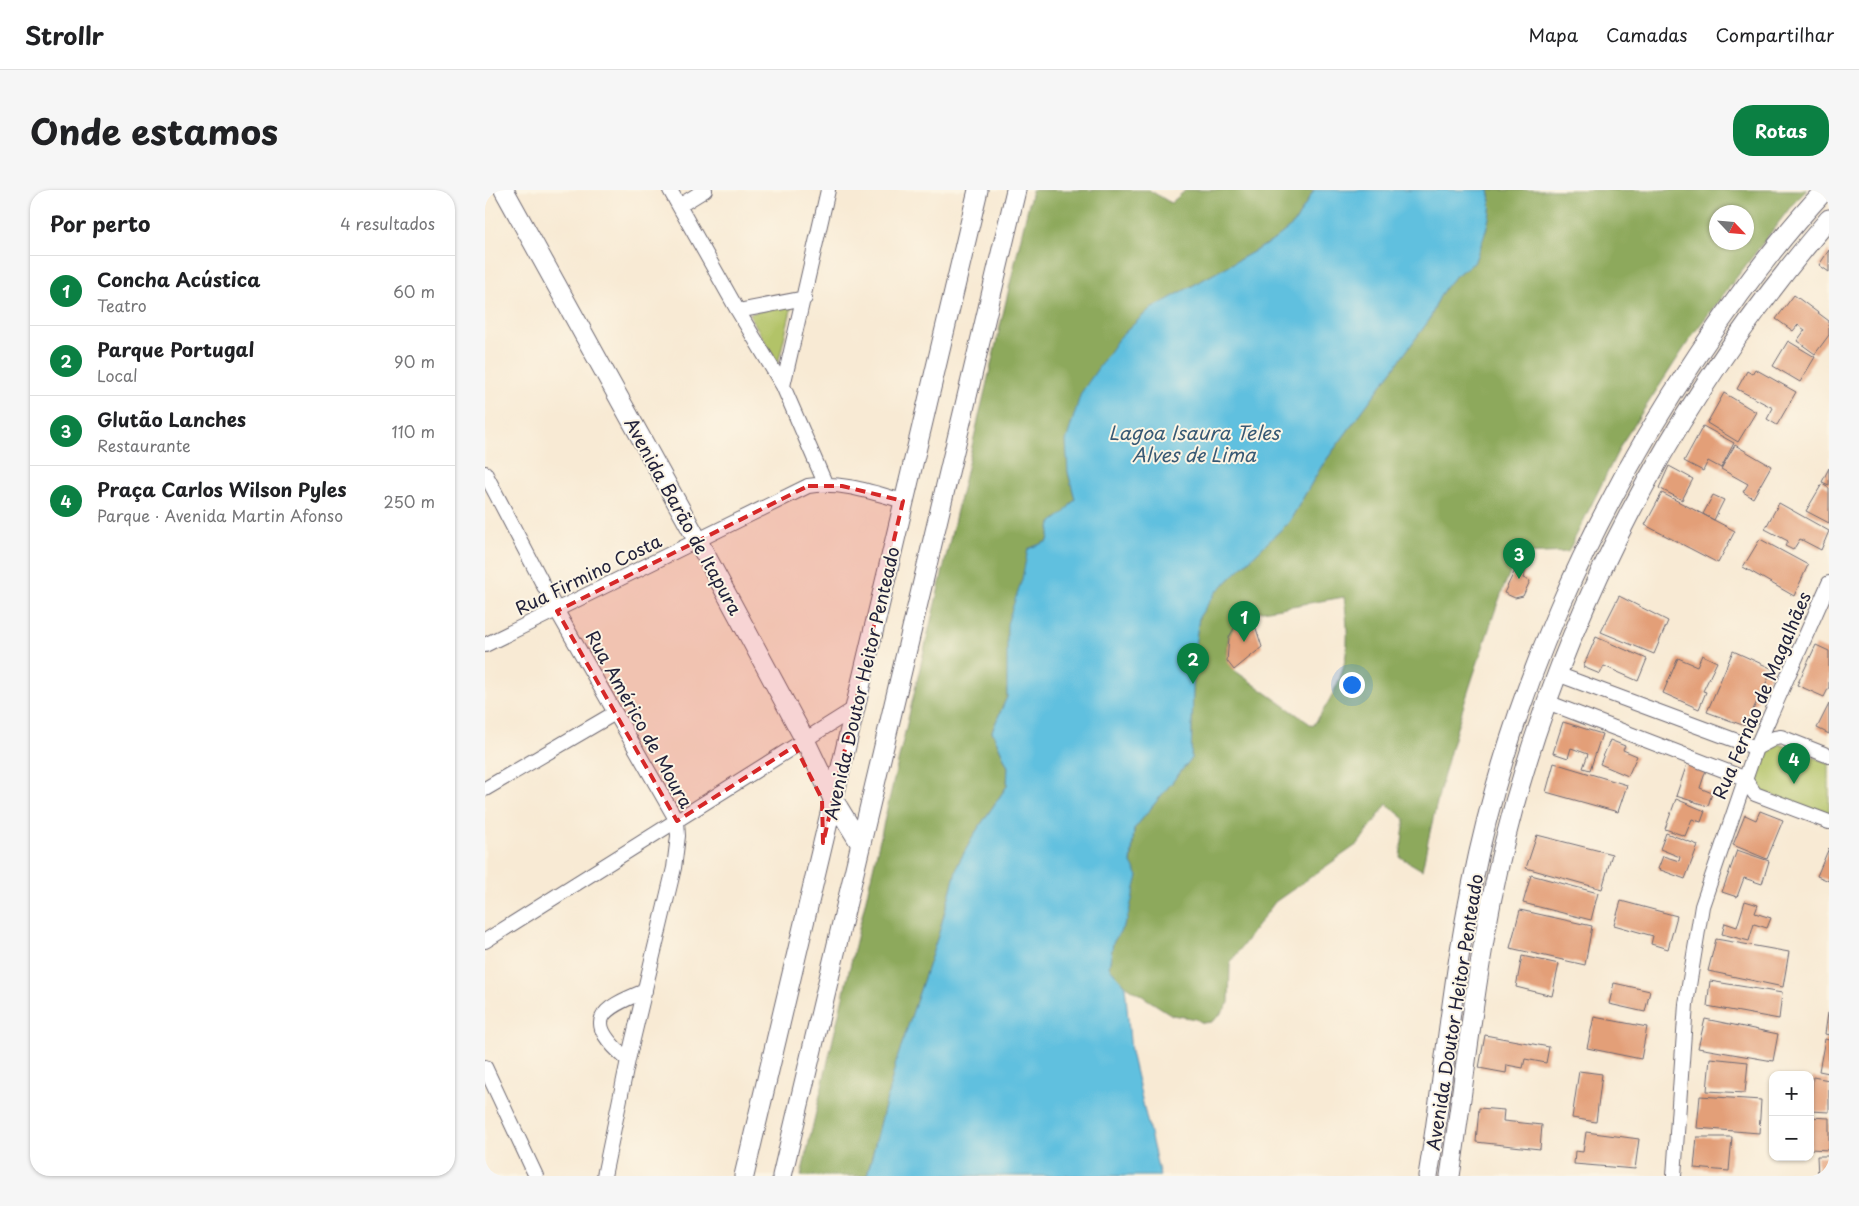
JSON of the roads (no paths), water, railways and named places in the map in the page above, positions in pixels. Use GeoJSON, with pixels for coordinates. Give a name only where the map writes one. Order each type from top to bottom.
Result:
{"type":"FeatureCollection","features":[{"type":"Feature","properties":{"kind":"main road","name":"Avenida Barão de Itapura"},"geometry":{"type":"LineString","coordinates":[[492,190],[693,543]]}},
{"type":"Feature","properties":{"kind":"main road","name":"Avenida Barão de Itapura"},"geometry":{"type":"LineString","coordinates":[[504,190],[800,743],[860,843]]}},
{"type":"Feature","properties":{"kind":"main road","name":"Avenida Doutor Heitor Penteado"},"geometry":{"type":"LineString","coordinates":[[744,1176],[833,799],[857,707],[903,501],[978,190]]}},
{"type":"Feature","properties":{"kind":"main road","name":"Avenida Doutor Heitor Penteado"},"geometry":{"type":"LineString","coordinates":[[782,1176],[1016,190]]}},
{"type":"Feature","properties":{"kind":"main road","name":"Avenida Doutor Heitor Penteado"},"geometry":{"type":"LineString","coordinates":[[1428,1176],[1457,967],[1472,883],[1500,770],[1556,615],[1604,512],[1658,415],[1750,281],[1825,190]]}},
{"type":"Feature","properties":{"kind":"main road","name":"Avenida Doutor Heitor Penteado"},"geometry":{"type":"LineString","coordinates":[[1450,1176],[1485,938],[1502,855],[1514,806],[1557,674],[1601,571],[1679,426],[1737,338],[1829,219]]}},
{"type":"Feature","properties":{"kind":"main road","name":"Avenida Barão de Itapura"},"geometry":{"type":"LineString","coordinates":[[800,743],[826,813],[823,843]]}},
{"type":"Feature","properties":{"kind":"street"},"geometry":{"type":"LineString","coordinates":[[670,190],[738,311],[783,386],[825,483]]}},
{"type":"Feature","properties":{"kind":"street"},"geometry":{"type":"LineString","coordinates":[[679,206],[705,190]]}},
{"type":"Feature","properties":{"kind":"street"},"geometry":{"type":"LineString","coordinates":[[783,386],[805,298],[828,190]]}},
{"type":"Feature","properties":{"kind":"street"},"geometry":{"type":"LineString","coordinates":[[738,311],[805,298]]}},
{"type":"Feature","properties":{"kind":"street","name":"Rua Américo de Moura"},"geometry":{"type":"LineString","coordinates":[[485,473],[488,488],[677,821],[678,836],[674,868],[628,1060],[604,1176]]}},
{"type":"Feature","properties":{"kind":"street","name":"Rua Firmino Costa"},"geometry":{"type":"LineString","coordinates":[[485,645],[807,486],[825,483],[903,501]]}},
{"type":"Feature","properties":{"kind":"street","name":"Rua Fernão de Magalhães"},"geometry":{"type":"LineString","coordinates":[[1674,1176],[1686,1004],[1702,906],[1744,778],[1829,583]]}},
{"type":"Feature","properties":{"kind":"street"},"geometry":{"type":"LineString","coordinates":[[1557,674],[1756,748],[1775,738],[1781,737],[1829,756]]}},
{"type":"Feature","properties":{"kind":"street"},"geometry":{"type":"LineString","coordinates":[[1547,702],[1744,778],[1755,794],[1829,822]]}},
{"type":"Feature","properties":{"kind":"street"},"geometry":{"type":"LineString","coordinates":[[485,941],[857,707]]}},
{"type":"Feature","properties":{"kind":"street"},"geometry":{"type":"LineString","coordinates":[[485,789],[615,713]]}},
{"type":"Feature","properties":{"kind":"street"},"geometry":{"type":"LineString","coordinates":[[628,1060],[604,1036],[600,1023],[604,1012],[616,1003],[645,992]]}},
{"type":"Feature","properties":{"kind":"street"},"geometry":{"type":"LineString","coordinates":[[485,1067],[536,1176]]}},
{"type":"Feature","properties":{"kind":"water","name":"Lagoa Isaura Teles Alves de Lima"},"geometry":{"type":"Polygon","coordinates":[[[1314,190],[1489,190],[1489,217],[1474,263],[1457,275],[1446,286],[1430,319],[1321,467],[1289,522],[1216,592],[1199,617],[1194,653],[1191,759],[1134,829],[1131,863],[1138,876],[1127,920],[1113,943],[1109,967],[1125,985],[1131,1052],[1160,1176],[867,1176],[897,1059],[939,933],[958,864],[975,833],[1007,786],[1008,767],[992,731],[1007,697],[1007,624],[1022,579],[1028,549],[1048,541],[1051,523],[1064,513],[1075,499],[1068,472],[1066,441],[1081,393],[1118,339],[1149,310],[1271,242],[1294,224],[1314,190]]]}},
{"type":"Feature","properties":{"kind":"place","name":"Glutão Lanches"},"geometry":{"type":"Point","coordinates":[1519,579]}},
{"type":"Feature","properties":{"kind":"place","name":"Concha Acústica"},"geometry":{"type":"Point","coordinates":[1244,642]}},
{"type":"Feature","properties":{"kind":"place","name":"Parque Portugal"},"geometry":{"type":"Point","coordinates":[1193,684]}},
{"type":"Feature","properties":{"kind":"place","name":"Praça Carlos Wilson Pyles"},"geometry":{"type":"Point","coordinates":[1794,784]}}]}
